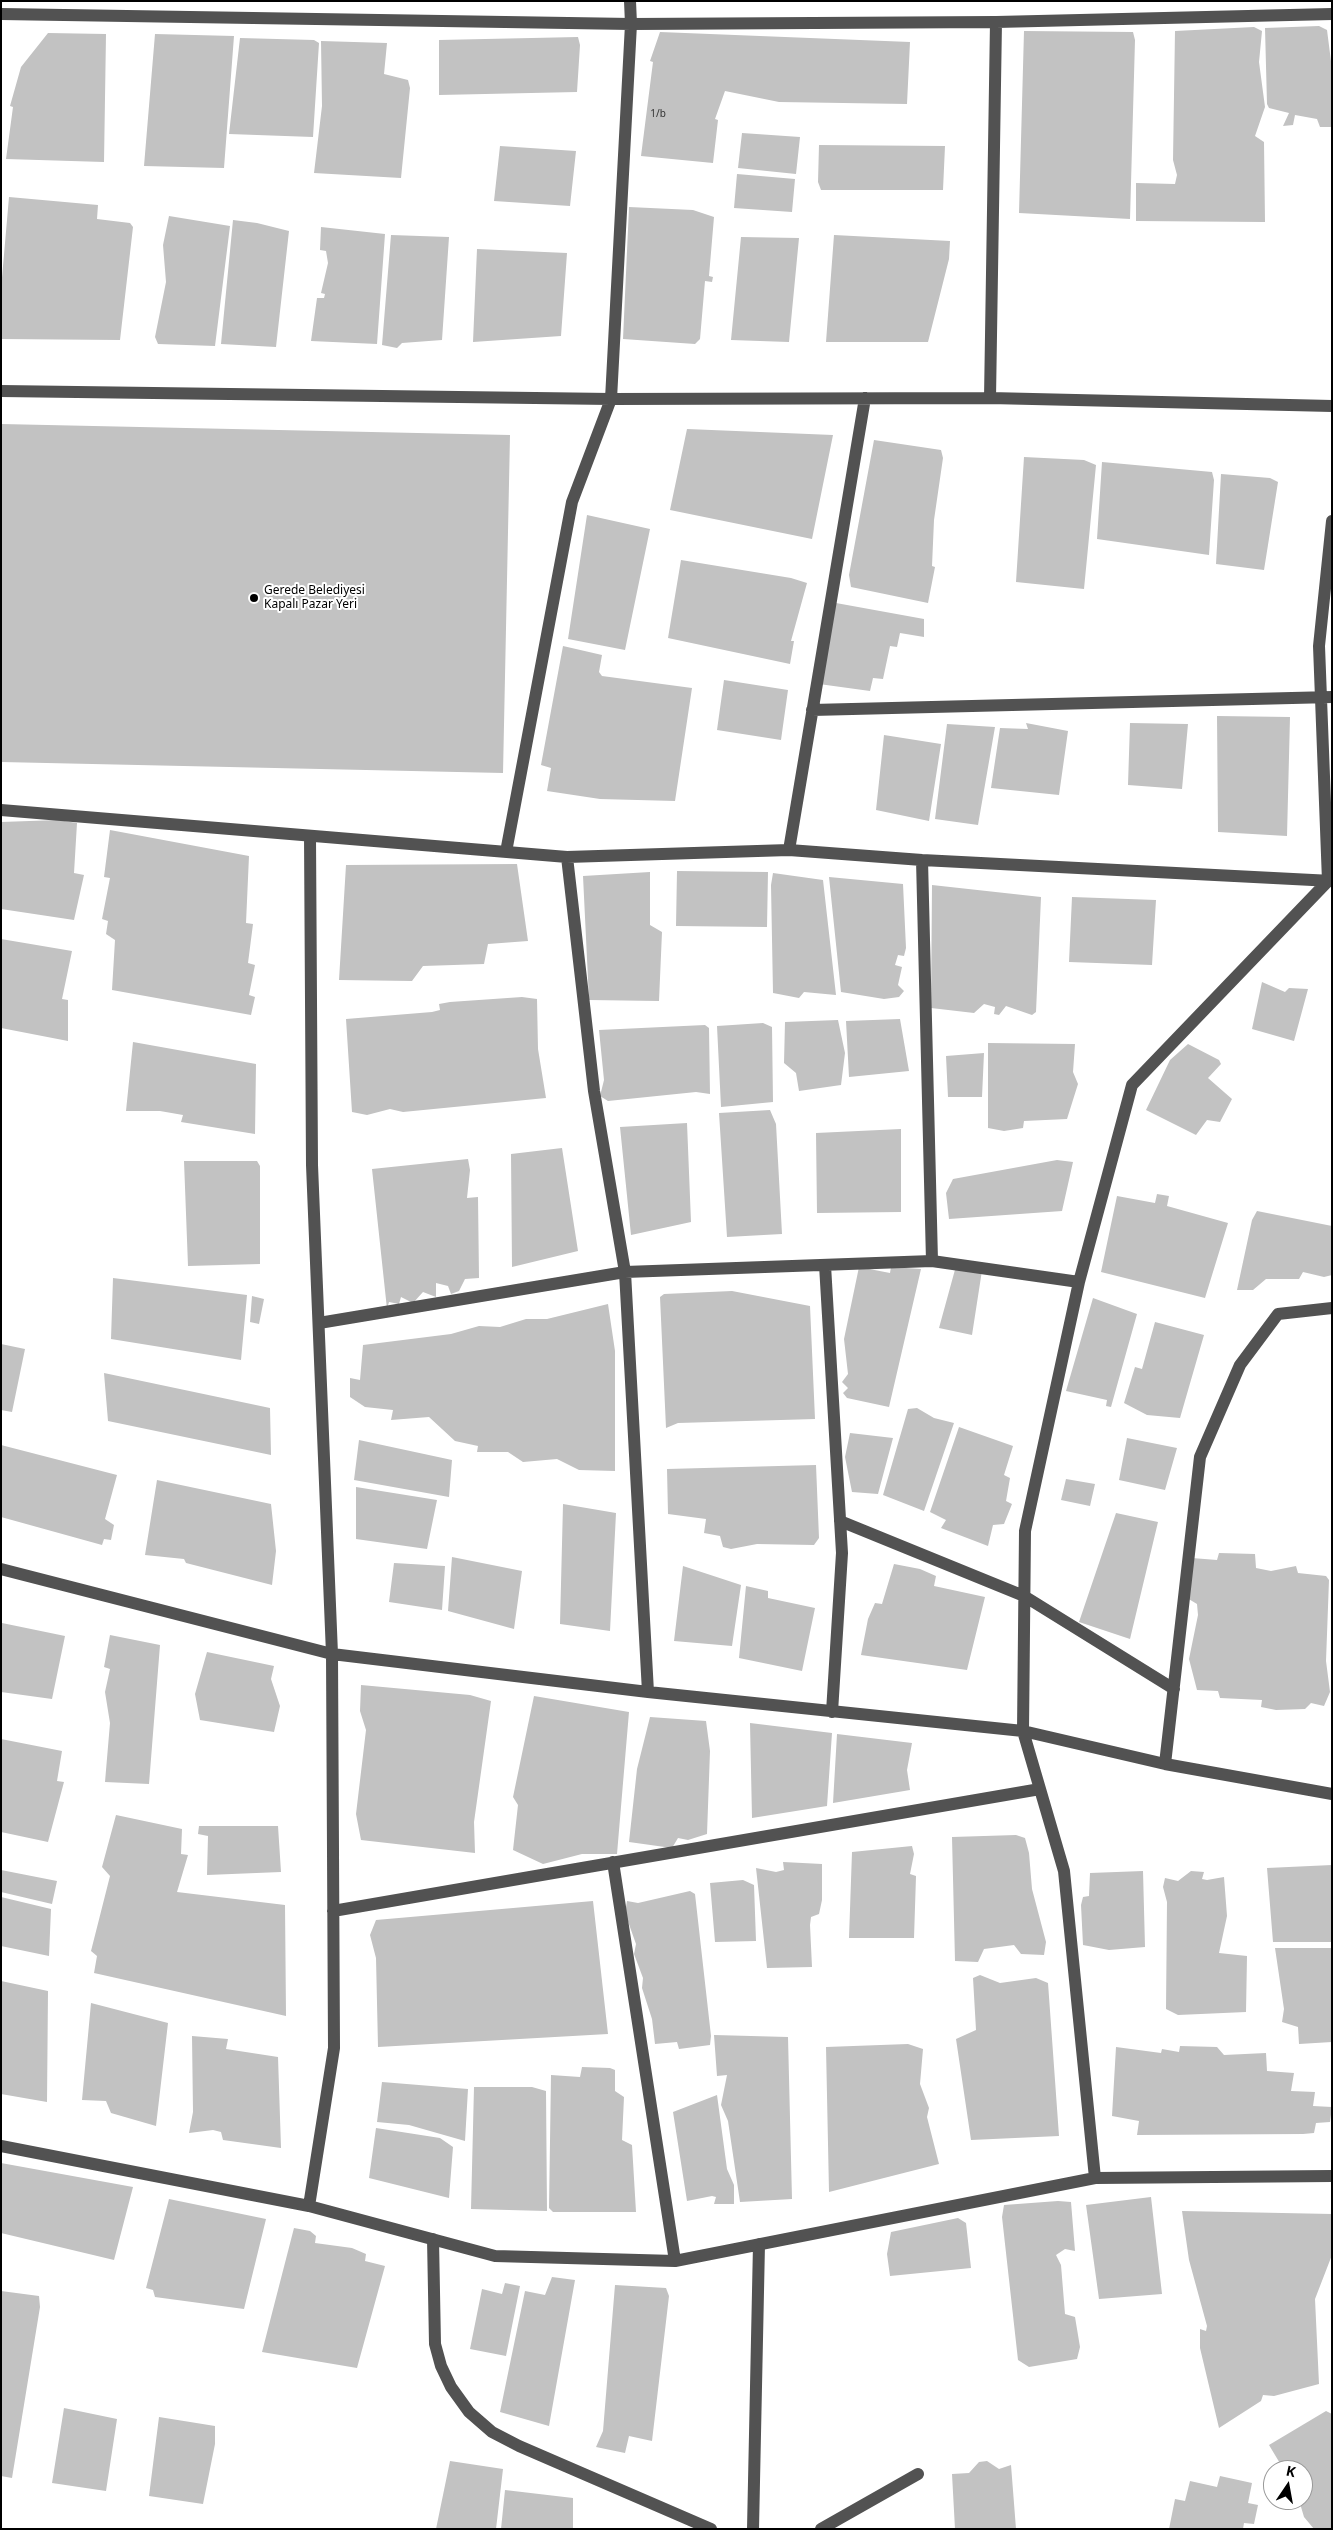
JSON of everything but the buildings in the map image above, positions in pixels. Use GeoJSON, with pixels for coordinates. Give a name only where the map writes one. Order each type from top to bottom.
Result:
{"type":"FeatureCollection","features":[{"type":"Feature","properties":{"kind":"street"},"geometry":{"type":"LineString","coordinates":[[506,852],[572,502],[611,399],[631,24],[630,1]]}},
{"type":"Feature","properties":{"kind":"street"},"geometry":{"type":"LineString","coordinates":[[1,14],[631,24],[996,22],[1332,14]]}},
{"type":"Feature","properties":{"kind":"street"},"geometry":{"type":"LineString","coordinates":[[990,398],[996,22]]}},
{"type":"Feature","properties":{"kind":"street"},"geometry":{"type":"LineString","coordinates":[[1,391],[611,399],[990,398],[1332,406]]}},
{"type":"Feature","properties":{"kind":"street"},"geometry":{"type":"LineString","coordinates":[[789,850],[865,398]]}},
{"type":"Feature","properties":{"kind":"street"},"geometry":{"type":"LineString","coordinates":[[1095,2178],[1064,1870],[1023,1731],[1025,1531],[1079,1282],[1132,1085],[1330,881],[1327,696],[1319,646],[1332,521]]}},
{"type":"Feature","properties":{"kind":"street"},"geometry":{"type":"LineString","coordinates":[[812,710],[1327,696]]}},
{"type":"Feature","properties":{"kind":"street"},"geometry":{"type":"LineString","coordinates":[[1,810],[567,857],[789,850],[922,860],[1330,881]]}},
{"type":"Feature","properties":{"kind":"street"},"geometry":{"type":"LineString","coordinates":[[309,2206],[334,2048],[332,1654],[312,1166],[310,836]]}},
{"type":"Feature","properties":{"kind":"street"},"geometry":{"type":"LineString","coordinates":[[567,857],[594,1091],[625,1272],[648,1692]]}},
{"type":"Feature","properties":{"kind":"street"},"geometry":{"type":"LineString","coordinates":[[922,860],[932,1262]]}},
{"type":"Feature","properties":{"kind":"street"},"geometry":{"type":"LineString","coordinates":[[318,1324],[625,1272],[932,1262],[1079,1282]]}},
{"type":"Feature","properties":{"kind":"street"},"geometry":{"type":"LineString","coordinates":[[825,1265],[842,1552],[832,1712]]}},
{"type":"Feature","properties":{"kind":"street"},"geometry":{"type":"LineString","coordinates":[[1166,1764],[1200,1457],[1240,1365],[1278,1314],[1332,1308]]}},
{"type":"Feature","properties":{"kind":"street"},"geometry":{"type":"LineString","coordinates":[[840,1521],[1024,1596],[1174,1689]]}},
{"type":"Feature","properties":{"kind":"street"},"geometry":{"type":"LineString","coordinates":[[1,1569],[332,1654],[648,1692],[1023,1731],[1166,1764],[1332,1794]]}},
{"type":"Feature","properties":{"kind":"street"},"geometry":{"type":"LineString","coordinates":[[333,1911],[1040,1789]]}},
{"type":"Feature","properties":{"kind":"street"},"geometry":{"type":"LineString","coordinates":[[613,1862],[676,2261]]}},
{"type":"Feature","properties":{"kind":"street"},"geometry":{"type":"LineString","coordinates":[[1,2146],[309,2206],[495,2256],[676,2261],[1095,2178],[1332,2176]]}},
{"type":"Feature","properties":{"kind":"street"},"geometry":{"type":"LineString","coordinates":[[433,2239],[435,2344],[441,2366],[451,2387],[469,2412],[492,2432],[519,2446],[711,2529]]}},
{"type":"Feature","properties":{"kind":"street"},"geometry":{"type":"LineString","coordinates":[[753,2529],[759,2244]]}},
{"type":"Feature","properties":{"kind":"street"},"geometry":{"type":"LineString","coordinates":[[821,2529],[918,2474]]}},
{"type":"Feature","properties":{"kind":"place","name":"Gerede Belediyesi Kapalı Pazar Yeri"},"geometry":{"type":"Point","coordinates":[254,598]}}]}
